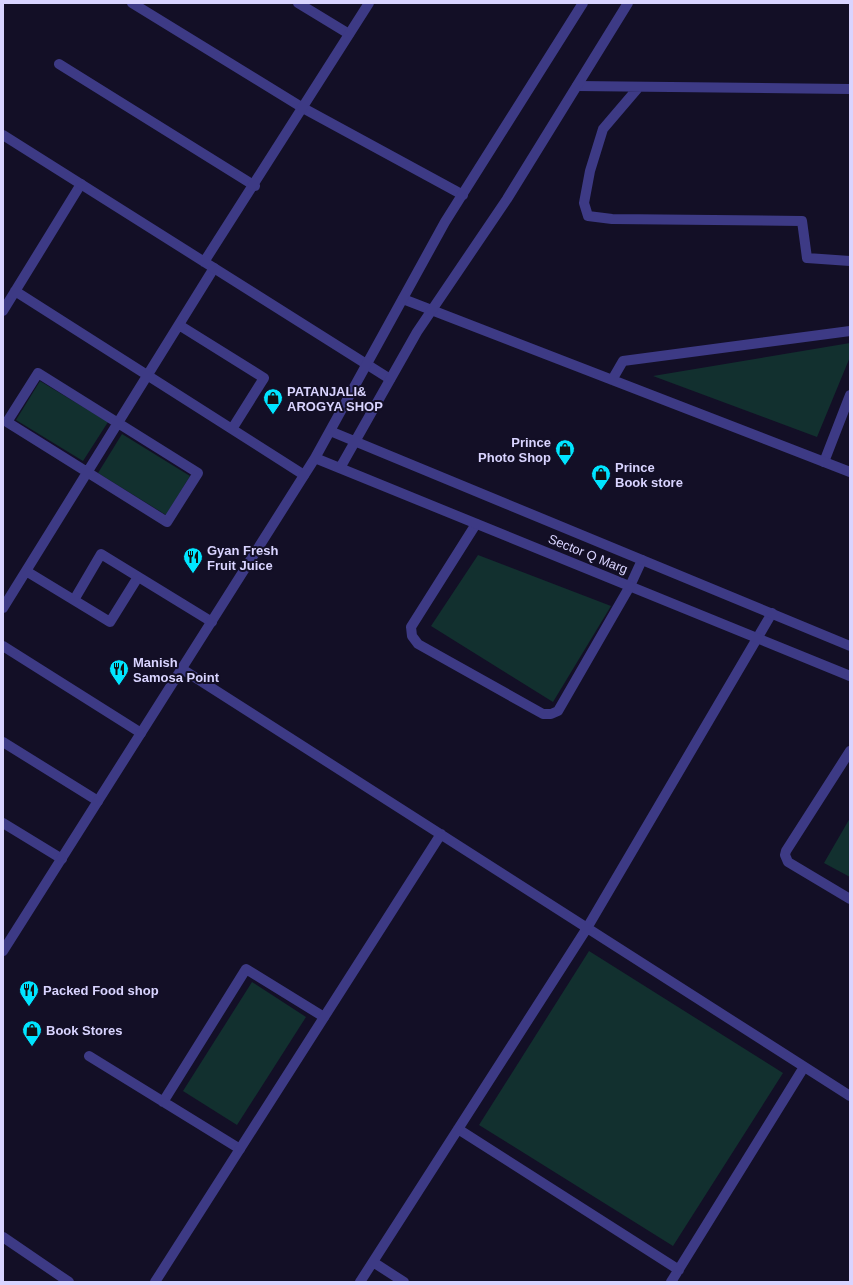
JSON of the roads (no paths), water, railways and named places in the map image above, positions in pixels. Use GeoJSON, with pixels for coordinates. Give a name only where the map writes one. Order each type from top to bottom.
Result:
{"type":"FeatureCollection","features":[{"type":"Feature","properties":{"kind":"street"},"geometry":{"type":"LineString","coordinates":[[132,3],[303,108],[463,194]]}},
{"type":"Feature","properties":{"kind":"street"},"geometry":{"type":"LineString","coordinates":[[298,3],[350,34]]}},
{"type":"Feature","properties":{"kind":"street"},"geometry":{"type":"LineString","coordinates":[[204,262],[255,186],[369,3]]}},
{"type":"Feature","properties":{"kind":"street"},"geometry":{"type":"LineString","coordinates":[[4,947],[62,859],[315,458],[445,222],[583,3]]}},
{"type":"Feature","properties":{"kind":"street"},"geometry":{"type":"LineString","coordinates":[[340,468],[417,332],[507,199],[628,3]]}},
{"type":"Feature","properties":{"kind":"street"},"geometry":{"type":"LineString","coordinates":[[59,64],[255,186]]}},
{"type":"Feature","properties":{"kind":"street"},"geometry":{"type":"LineString","coordinates":[[577,86],[638,88],[850,89]]}},
{"type":"Feature","properties":{"kind":"street"},"geometry":{"type":"LineString","coordinates":[[638,88],[603,129],[590,170],[584,203],[588,216],[612,219],[802,221],[807,258],[850,261]]}},
{"type":"Feature","properties":{"kind":"street"},"geometry":{"type":"LineString","coordinates":[[3,135],[390,379]]}},
{"type":"Feature","properties":{"kind":"street"},"geometry":{"type":"LineString","coordinates":[[3,310],[81,184]]}},
{"type":"Feature","properties":{"kind":"street"},"geometry":{"type":"LineString","coordinates":[[3,608],[214,268]]}},
{"type":"Feature","properties":{"kind":"street"},"geometry":{"type":"LineString","coordinates":[[15,291],[304,475]]}},
{"type":"Feature","properties":{"kind":"street"},"geometry":{"type":"LineString","coordinates":[[403,299],[850,472]]}},
{"type":"Feature","properties":{"kind":"street"},"geometry":{"type":"LineString","coordinates":[[178,325],[264,378],[232,429]]}},
{"type":"Feature","properties":{"kind":"street"},"geometry":{"type":"LineString","coordinates":[[612,380],[623,361],[850,331]]}},
{"type":"Feature","properties":{"kind":"street"},"geometry":{"type":"LineString","coordinates":[[38,373],[198,473],[167,522],[87,472],[6,422],[38,373]]}},
{"type":"Feature","properties":{"kind":"street"},"geometry":{"type":"LineString","coordinates":[[824,462],[850,395]]}},
{"type":"Feature","properties":{"kind":"street"},"geometry":{"type":"LineString","coordinates":[[330,431],[850,646]]}},
{"type":"Feature","properties":{"kind":"street","name":"Sector Q Marg"},"geometry":{"type":"LineString","coordinates":[[315,458],[850,676]]}},
{"type":"Feature","properties":{"kind":"street"},"geometry":{"type":"LineString","coordinates":[[476,524],[411,627],[412,636],[418,644],[543,714],[551,714],[558,711],[630,586],[642,560]]}},
{"type":"Feature","properties":{"kind":"street"},"geometry":{"type":"LineString","coordinates":[[74,600],[101,554],[212,622]]}},
{"type":"Feature","properties":{"kind":"street"},"geometry":{"type":"LineString","coordinates":[[26,571],[110,622],[138,577]]}},
{"type":"Feature","properties":{"kind":"street"},"geometry":{"type":"LineString","coordinates":[[360,1282],[587,928],[759,639],[772,614]]}},
{"type":"Feature","properties":{"kind":"street"},"geometry":{"type":"LineString","coordinates":[[3,646],[141,733]]}},
{"type":"Feature","properties":{"kind":"street"},"geometry":{"type":"LineString","coordinates":[[182,669],[850,1096]]}},
{"type":"Feature","properties":{"kind":"street"},"geometry":{"type":"LineString","coordinates":[[3,742],[98,801]]}},
{"type":"Feature","properties":{"kind":"street"},"geometry":{"type":"LineString","coordinates":[[850,751],[786,851],[785,855],[788,862],[850,899]]}},
{"type":"Feature","properties":{"kind":"street"},"geometry":{"type":"LineString","coordinates":[[3,823],[62,859]]}},
{"type":"Feature","properties":{"kind":"street"},"geometry":{"type":"LineString","coordinates":[[155,1282],[441,834]]}},
{"type":"Feature","properties":{"kind":"street"},"geometry":{"type":"LineString","coordinates":[[163,1102],[246,969],[324,1017]]}},
{"type":"Feature","properties":{"kind":"street"},"geometry":{"type":"LineString","coordinates":[[89,1056],[240,1150]]}},
{"type":"Feature","properties":{"kind":"street"},"geometry":{"type":"LineString","coordinates":[[672,1282],[804,1066]]}},
{"type":"Feature","properties":{"kind":"street"},"geometry":{"type":"LineString","coordinates":[[458,1129],[679,1270]]}},
{"type":"Feature","properties":{"kind":"street"},"geometry":{"type":"LineString","coordinates":[[3,1238],[69,1282]]}},
{"type":"Feature","properties":{"kind":"street"},"geometry":{"type":"LineString","coordinates":[[373,1262],[404,1282]]}},
{"type":"Feature","properties":{"kind":"place","name":"PATANJALI& AROGYA SHOP"},"geometry":{"type":"Point","coordinates":[273,415]}},
{"type":"Feature","properties":{"kind":"place","name":"Prince Photo Shop"},"geometry":{"type":"Point","coordinates":[565,466]}},
{"type":"Feature","properties":{"kind":"place","name":"Prince Book store"},"geometry":{"type":"Point","coordinates":[601,491]}},
{"type":"Feature","properties":{"kind":"place","name":"Gyan Fresh Fruit Juice"},"geometry":{"type":"Point","coordinates":[193,574]}},
{"type":"Feature","properties":{"kind":"place","name":"Manish Samosa Point"},"geometry":{"type":"Point","coordinates":[119,686]}},
{"type":"Feature","properties":{"kind":"place","name":"Packed Food shop"},"geometry":{"type":"Point","coordinates":[29,1007]}},
{"type":"Feature","properties":{"kind":"place","name":"Book Stores"},"geometry":{"type":"Point","coordinates":[32,1047]}}]}
